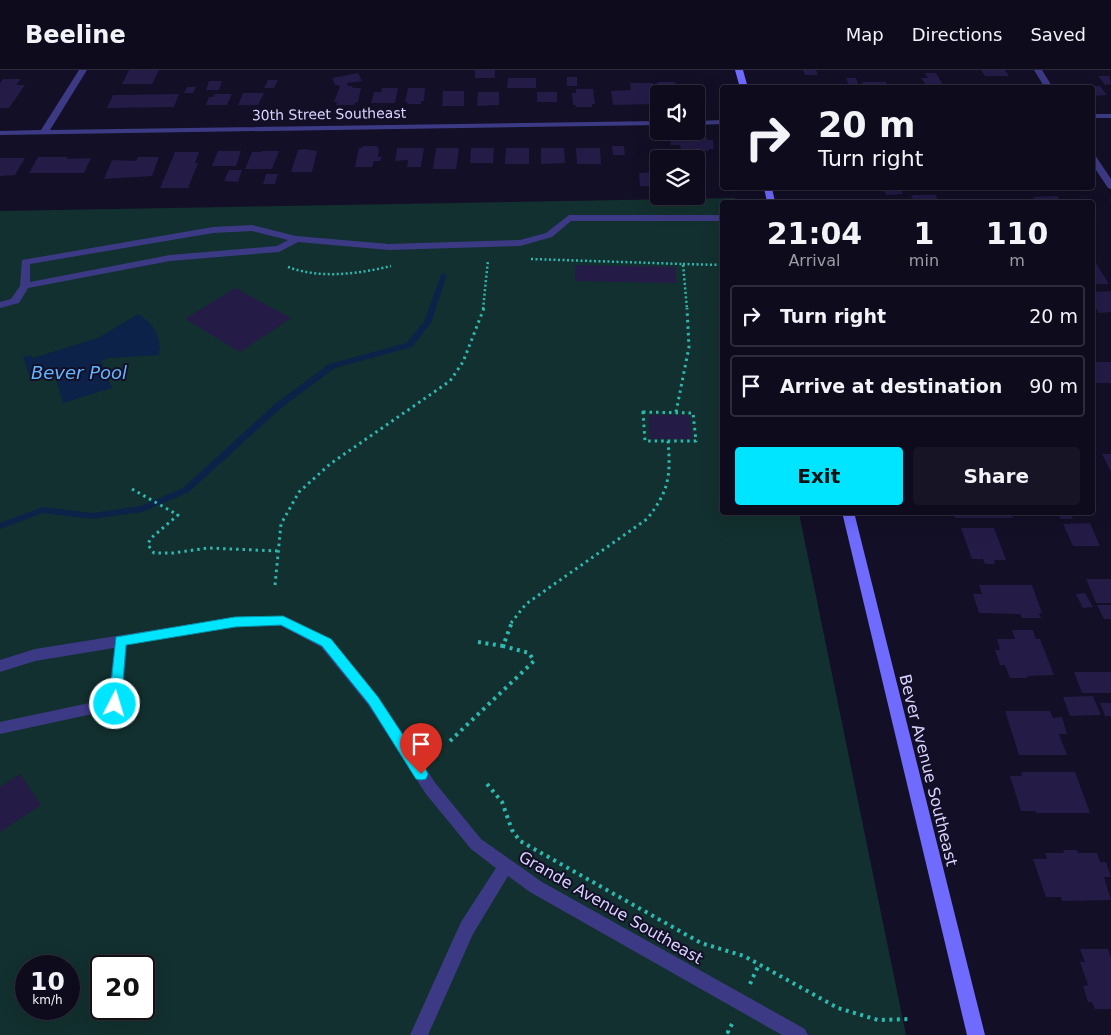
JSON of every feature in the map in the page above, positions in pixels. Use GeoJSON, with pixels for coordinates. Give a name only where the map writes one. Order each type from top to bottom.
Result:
{"type":"FeatureCollection","features":[{"type":"Feature","properties":{"kind":"street"},"geometry":{"type":"LineString","coordinates":[[44,132],[83,70]]}},
{"type":"Feature","properties":{"kind":"street"},"geometry":{"type":"LineString","coordinates":[[740,70],[743,85]]}},
{"type":"Feature","properties":{"kind":"street"},"geometry":{"type":"LineString","coordinates":[[1038,70],[1047,85]]}},
{"type":"Feature","properties":{"kind":"street"},"geometry":{"type":"LineString","coordinates":[[1095,116],[1111,116]]}},
{"type":"Feature","properties":{"kind":"street"},"geometry":{"type":"LineString","coordinates":[[705,122],[720,122]]}},
{"type":"Feature","properties":{"kind":"street","name":"30th Street Southeast"},"geometry":{"type":"LineString","coordinates":[[0,133],[650,123]]}},
{"type":"Feature","properties":{"kind":"street"},"geometry":{"type":"LineString","coordinates":[[1095,162],[1111,186]]}},
{"type":"Feature","properties":{"kind":"street"},"geometry":{"type":"LineString","coordinates":[[0,305],[15,301],[25,286],[25,262],[213,230],[252,228],[296,239],[388,247],[520,243],[549,235],[569,218],[720,218]]}},
{"type":"Feature","properties":{"kind":"street"},"geometry":{"type":"LineString","coordinates":[[25,286],[170,258],[279,249],[296,239]]}},
{"type":"Feature","properties":{"kind":"street","name":"Bever Avenue Southeast"},"geometry":{"type":"LineString","coordinates":[[849,515],[976,1035]]}},
{"type":"Feature","properties":{"kind":"street","name":"Grande Avenue Southeast"},"geometry":{"type":"LineString","coordinates":[[0,666],[35,654],[121,640],[235,622],[283,620],[326,643],[373,701],[431,789],[476,844],[536,887],[799,1035]]}},
{"type":"Feature","properties":{"kind":"street"},"geometry":{"type":"LineString","coordinates":[[0,728],[115,704],[121,640]]}},
{"type":"Feature","properties":{"kind":"street"},"geometry":{"type":"LineString","coordinates":[[418,1035],[467,928],[506,866]]}},
{"type":"Feature","properties":{"kind":"path"},"geometry":{"type":"LineString","coordinates":[[275,585],[281,524],[299,492],[330,464],[450,381],[463,362],[484,308],[488,257]]}},
{"type":"Feature","properties":{"kind":"path"},"geometry":{"type":"LineString","coordinates":[[535,260],[720,265]]}},
{"type":"Feature","properties":{"kind":"path"},"geometry":{"type":"LineString","coordinates":[[676,412],[689,347],[683,264]]}},
{"type":"Feature","properties":{"kind":"path"},"geometry":{"type":"LineString","coordinates":[[643,412],[676,412],[693,413],[696,441],[645,441],[643,412]]}},
{"type":"Feature","properties":{"kind":"path"},"geometry":{"type":"LineString","coordinates":[[503,646],[513,619],[526,604],[647,519],[657,507],[666,494],[670,482],[668,441]]}},
{"type":"Feature","properties":{"kind":"path"},"geometry":{"type":"LineString","coordinates":[[132,489],[178,515],[150,540],[148,544],[154,553],[174,553],[208,548],[278,551]]}},
{"type":"Feature","properties":{"kind":"path"},"geometry":{"type":"LineString","coordinates":[[450,740],[534,661],[529,653],[478,642]]}},
{"type":"Feature","properties":{"kind":"path"},"geometry":{"type":"LineString","coordinates":[[487,784],[502,802],[512,830],[520,841],[701,943],[744,956],[838,1008],[856,1015],[878,1020],[911,1020]]}},
{"type":"Feature","properties":{"kind":"green space"},"geometry":{"type":"Polygon","coordinates":[[[735,198],[736,200],[720,200],[720,515],[799,515],[906,1035],[0,1035],[0,211],[650,200],[650,205],[705,205],[705,199],[735,198]]]}},
{"type":"Feature","properties":{"kind":"water","name":"Bever Pool"},"geometry":{"type":"Polygon","coordinates":[[[138,314],[156,332],[160,348],[159,355],[109,358],[101,361],[112,388],[63,403],[53,368],[29,375],[23,357],[31,355],[33,358],[98,338],[138,314]]]}},
{"type":"Feature","properties":{"kind":"building"},"geometry":{"type":"Polygon","coordinates":[[[129,70],[159,70],[152,84],[122,84],[129,70]]]}},
{"type":"Feature","properties":{"kind":"building"},"geometry":{"type":"Polygon","coordinates":[[[475,70],[495,70],[495,78],[475,78],[475,70]]]}},
{"type":"Feature","properties":{"kind":"building"},"geometry":{"type":"Polygon","coordinates":[[[803,70],[816,70],[818,75],[805,75],[803,70]]]}},
{"type":"Feature","properties":{"kind":"building"},"geometry":{"type":"Polygon","coordinates":[[[981,70],[1005,70],[1009,76],[985,76],[981,70]]]}},
{"type":"Feature","properties":{"kind":"building"},"geometry":{"type":"Polygon","coordinates":[[[358,73],[362,81],[347,83],[348,86],[353,86],[352,88],[361,88],[358,102],[354,105],[336,105],[337,102],[334,102],[340,86],[335,85],[332,78],[358,73]]]}},
{"type":"Feature","properties":{"kind":"building"},"geometry":{"type":"Polygon","coordinates":[[[925,73],[936,73],[943,85],[926,85],[921,78],[928,78],[925,73]]]}},
{"type":"Feature","properties":{"kind":"building"},"geometry":{"type":"Polygon","coordinates":[[[1098,76],[1109,76],[1111,84],[1105,85],[1098,76]]]}},
{"type":"Feature","properties":{"kind":"building"},"geometry":{"type":"Polygon","coordinates":[[[567,77],[577,77],[577,86],[567,86],[567,77]]]}},
{"type":"Feature","properties":{"kind":"building"},"geometry":{"type":"Polygon","coordinates":[[[508,78],[536,78],[536,88],[507,88],[508,78]]]}},
{"type":"Feature","properties":{"kind":"building"},"geometry":{"type":"Polygon","coordinates":[[[846,78],[856,78],[859,85],[849,85],[846,78]]]}},
{"type":"Feature","properties":{"kind":"building"},"geometry":{"type":"Polygon","coordinates":[[[3,79],[21,79],[16,85],[25,85],[9,108],[0,108],[0,83],[3,79]]]}},
{"type":"Feature","properties":{"kind":"building"},"geometry":{"type":"Polygon","coordinates":[[[268,80],[278,80],[274,88],[264,88],[268,80]]]}},
{"type":"Feature","properties":{"kind":"building"},"geometry":{"type":"Polygon","coordinates":[[[209,81],[222,81],[219,90],[206,90],[209,81]]]}},
{"type":"Feature","properties":{"kind":"building"},"geometry":{"type":"Polygon","coordinates":[[[657,82],[675,82],[676,85],[658,85],[657,82]]]}},
{"type":"Feature","properties":{"kind":"building"},"geometry":{"type":"Polygon","coordinates":[[[862,82],[886,82],[887,85],[863,85],[862,82]]]}},
{"type":"Feature","properties":{"kind":"building"},"geometry":{"type":"Polygon","coordinates":[[[630,83],[653,83],[653,85],[650,85],[650,104],[613,105],[611,91],[631,90],[630,83]]]}},
{"type":"Feature","properties":{"kind":"building"},"geometry":{"type":"Polygon","coordinates":[[[1095,86],[1100,86],[1107,95],[1095,96],[1095,86]]]}},
{"type":"Feature","properties":{"kind":"building"},"geometry":{"type":"Polygon","coordinates":[[[187,87],[196,87],[193,93],[184,93],[187,87]]]}},
{"type":"Feature","properties":{"kind":"building"},"geometry":{"type":"Polygon","coordinates":[[[382,88],[398,88],[395,103],[371,103],[374,92],[381,92],[382,88]]]}},
{"type":"Feature","properties":{"kind":"building"},"geometry":{"type":"Polygon","coordinates":[[[408,88],[425,88],[424,101],[421,101],[421,104],[407,104],[408,102],[405,102],[408,88]]]}},
{"type":"Feature","properties":{"kind":"building"},"geometry":{"type":"Polygon","coordinates":[[[576,89],[593,89],[595,104],[592,104],[592,107],[576,107],[576,105],[573,105],[572,93],[576,93],[576,89]]]}},
{"type":"Feature","properties":{"kind":"building"},"geometry":{"type":"Polygon","coordinates":[[[443,91],[464,91],[464,106],[442,106],[443,91]]]}},
{"type":"Feature","properties":{"kind":"building"},"geometry":{"type":"Polygon","coordinates":[[[478,92],[499,92],[499,105],[477,106],[478,92]]]}},
{"type":"Feature","properties":{"kind":"building"},"geometry":{"type":"Polygon","coordinates":[[[537,92],[557,92],[557,102],[537,102],[537,92]]]}},
{"type":"Feature","properties":{"kind":"building"},"geometry":{"type":"Polygon","coordinates":[[[243,93],[264,93],[258,105],[238,105],[243,93]]]}},
{"type":"Feature","properties":{"kind":"building"},"geometry":{"type":"Polygon","coordinates":[[[179,94],[174,107],[107,108],[113,95],[179,94]]]}},
{"type":"Feature","properties":{"kind":"building"},"geometry":{"type":"Polygon","coordinates":[[[215,94],[232,94],[227,105],[206,105],[209,97],[213,97],[215,94]]]}},
{"type":"Feature","properties":{"kind":"building"},"geometry":{"type":"Polygon","coordinates":[[[707,138],[707,140],[713,140],[714,149],[709,149],[709,151],[681,150],[680,145],[671,145],[670,140],[705,140],[707,138]]]}},
{"type":"Feature","properties":{"kind":"building"},"geometry":{"type":"Polygon","coordinates":[[[363,146],[378,146],[377,148],[379,148],[378,157],[382,157],[380,161],[374,161],[372,167],[355,167],[359,148],[363,146]]]}},
{"type":"Feature","properties":{"kind":"building"},"geometry":{"type":"Polygon","coordinates":[[[612,146],[624,146],[625,155],[613,155],[612,146]]]}},
{"type":"Feature","properties":{"kind":"building"},"geometry":{"type":"Polygon","coordinates":[[[397,148],[424,148],[421,167],[407,167],[408,160],[395,161],[397,148]]]}},
{"type":"Feature","properties":{"kind":"building"},"geometry":{"type":"Polygon","coordinates":[[[436,148],[459,148],[456,169],[433,169],[436,148]]]}},
{"type":"Feature","properties":{"kind":"building"},"geometry":{"type":"Polygon","coordinates":[[[471,148],[494,148],[493,163],[470,163],[471,148]]]}},
{"type":"Feature","properties":{"kind":"building"},"geometry":{"type":"Polygon","coordinates":[[[506,148],[529,148],[529,164],[505,164],[506,148]]]}},
{"type":"Feature","properties":{"kind":"building"},"geometry":{"type":"Polygon","coordinates":[[[541,148],[564,148],[565,163],[541,164],[541,148]]]}},
{"type":"Feature","properties":{"kind":"building"},"geometry":{"type":"Polygon","coordinates":[[[576,148],[600,148],[601,164],[577,164],[576,148]]]}},
{"type":"Feature","properties":{"kind":"building"},"geometry":{"type":"Polygon","coordinates":[[[298,150],[317,151],[312,172],[291,172],[298,150]]]}},
{"type":"Feature","properties":{"kind":"building"},"geometry":{"type":"Polygon","coordinates":[[[218,151],[241,151],[236,166],[212,166],[218,151]]]}},
{"type":"Feature","properties":{"kind":"building"},"geometry":{"type":"Polygon","coordinates":[[[279,151],[272,169],[245,169],[252,152],[279,151]]]}},
{"type":"Feature","properties":{"kind":"building"},"geometry":{"type":"Polygon","coordinates":[[[175,152],[199,152],[195,163],[198,163],[188,188],[160,188],[175,152]]]}},
{"type":"Feature","properties":{"kind":"building"},"geometry":{"type":"Polygon","coordinates":[[[38,157],[91,158],[84,173],[29,173],[38,157]]]}},
{"type":"Feature","properties":{"kind":"building"},"geometry":{"type":"Polygon","coordinates":[[[138,157],[159,157],[152,176],[104,179],[112,160],[136,161],[138,157]]]}},
{"type":"Feature","properties":{"kind":"building"},"geometry":{"type":"Polygon","coordinates":[[[0,158],[25,158],[15,175],[0,176],[0,158]]]}},
{"type":"Feature","properties":{"kind":"building"},"geometry":{"type":"Polygon","coordinates":[[[229,170],[242,170],[238,182],[224,181],[229,170]]]}},
{"type":"Feature","properties":{"kind":"building"},"geometry":{"type":"Polygon","coordinates":[[[650,172],[650,186],[640,186],[639,173],[650,172]]]}},
{"type":"Feature","properties":{"kind":"building"},"geometry":{"type":"Polygon","coordinates":[[[266,174],[278,174],[275,184],[263,184],[266,174]]]}},
{"type":"Feature","properties":{"kind":"building"},"geometry":{"type":"Polygon","coordinates":[[[884,190],[901,190],[903,194],[886,195],[884,190]]]}},
{"type":"Feature","properties":{"kind":"building"},"geometry":{"type":"Polygon","coordinates":[[[911,195],[936,195],[938,200],[913,200],[911,195]]]}},
{"type":"Feature","properties":{"kind":"building"},"geometry":{"type":"Polygon","coordinates":[[[1057,196],[1060,200],[1035,200],[1033,197],[1057,196]]]}},
{"type":"Feature","properties":{"kind":"building"},"geometry":{"type":"Polygon","coordinates":[[[1095,262],[1109,284],[1095,284],[1095,262]]]}},
{"type":"Feature","properties":{"kind":"building"},"geometry":{"type":"Polygon","coordinates":[[[575,265],[675,267],[676,283],[575,281],[575,265]]]}},
{"type":"Feature","properties":{"kind":"building"},"geometry":{"type":"Polygon","coordinates":[[[235,288],[291,318],[240,352],[185,319],[235,288]]]}},
{"type":"Feature","properties":{"kind":"building"},"geometry":{"type":"Polygon","coordinates":[[[1111,291],[1111,312],[1099,313],[1095,307],[1095,292],[1111,291]]]}},
{"type":"Feature","properties":{"kind":"building"},"geometry":{"type":"Polygon","coordinates":[[[1095,362],[1111,362],[1111,383],[1095,383],[1095,362]]]}},
{"type":"Feature","properties":{"kind":"building"},"geometry":{"type":"Polygon","coordinates":[[[649,415],[690,415],[692,439],[650,439],[649,415]]]}},
{"type":"Feature","properties":{"kind":"building"},"geometry":{"type":"Polygon","coordinates":[[[1102,454],[1111,454],[1111,472],[1102,454]]]}},
{"type":"Feature","properties":{"kind":"building"},"geometry":{"type":"Polygon","coordinates":[[[954,515],[1012,515],[1013,518],[955,518],[954,515]]]}},
{"type":"Feature","properties":{"kind":"building"},"geometry":{"type":"Polygon","coordinates":[[[1059,515],[1071,515],[1073,519],[1061,519],[1059,515]]]}},
{"type":"Feature","properties":{"kind":"building"},"geometry":{"type":"Polygon","coordinates":[[[1090,523],[1100,546],[1073,546],[1063,524],[1090,523]]]}},
{"type":"Feature","properties":{"kind":"building"},"geometry":{"type":"Polygon","coordinates":[[[961,528],[994,528],[1006,560],[994,560],[995,564],[985,564],[983,559],[972,559],[961,528]]]}},
{"type":"Feature","properties":{"kind":"building"},"geometry":{"type":"Polygon","coordinates":[[[1086,579],[1111,579],[1111,603],[1096,603],[1086,579]]]}},
{"type":"Feature","properties":{"kind":"building"},"geometry":{"type":"Polygon","coordinates":[[[979,585],[1032,585],[1042,613],[1039,613],[1041,618],[1022,618],[1020,614],[979,613],[973,594],[982,594],[979,585]]]}},
{"type":"Feature","properties":{"kind":"building"},"geometry":{"type":"Polygon","coordinates":[[[1085,593],[1093,607],[1083,608],[1076,594],[1085,593]]]}},
{"type":"Feature","properties":{"kind":"building"},"geometry":{"type":"Polygon","coordinates":[[[1097,605],[1111,605],[1111,619],[1104,619],[1097,605]]]}},
{"type":"Feature","properties":{"kind":"building"},"geometry":{"type":"Polygon","coordinates":[[[1012,630],[1033,630],[1036,639],[1040,639],[1054,675],[1010,678],[1005,665],[1000,665],[995,650],[1000,650],[997,639],[1015,639],[1012,630]]]}},
{"type":"Feature","properties":{"kind":"building"},"geometry":{"type":"Polygon","coordinates":[[[1074,672],[1111,672],[1111,693],[1082,693],[1074,672]]]}},
{"type":"Feature","properties":{"kind":"building"},"geometry":{"type":"Polygon","coordinates":[[[1093,696],[1101,715],[1070,716],[1063,697],[1093,696]]]}},
{"type":"Feature","properties":{"kind":"building"},"geometry":{"type":"Polygon","coordinates":[[[1100,703],[1111,703],[1111,716],[1105,716],[1100,703]]]}},
{"type":"Feature","properties":{"kind":"building"},"geometry":{"type":"Polygon","coordinates":[[[1005,711],[1050,711],[1053,718],[1062,717],[1067,734],[1059,734],[1067,755],[1019,755],[1005,711]]]}},
{"type":"Feature","properties":{"kind":"building"},"geometry":{"type":"Polygon","coordinates":[[[1021,772],[1075,772],[1090,813],[1036,813],[1035,811],[1021,811],[1010,776],[1022,776],[1021,772]]]}},
{"type":"Feature","properties":{"kind":"building"},"geometry":{"type":"Polygon","coordinates":[[[20,774],[41,805],[0,832],[0,787],[20,774]]]}},
{"type":"Feature","properties":{"kind":"building"},"geometry":{"type":"Polygon","coordinates":[[[1063,850],[1077,850],[1078,853],[1097,853],[1100,862],[1106,862],[1111,877],[1104,877],[1111,900],[1062,901],[1061,897],[1046,897],[1033,859],[1047,859],[1045,853],[1064,853],[1063,850]]]}},
{"type":"Feature","properties":{"kind":"building"},"geometry":{"type":"Polygon","coordinates":[[[1080,949],[1108,949],[1111,958],[1111,1009],[1095,1009],[1092,1002],[1088,1002],[1083,986],[1088,985],[1080,962],[1085,962],[1080,949]]]}},
{"type":"Feature","properties":{"kind":"waterway"},"geometry":{"type":"LineString","coordinates":[[0,526],[43,510],[92,516],[142,509],[186,490],[278,406],[332,366],[409,345],[427,323],[444,275]]}},
{"type":"Feature","properties":{"kind":"route"},"geometry":{"type":"LineString","coordinates":[[115,704],[121,640],[235,622],[283,620],[326,643],[373,701],[421,774]]}}]}
